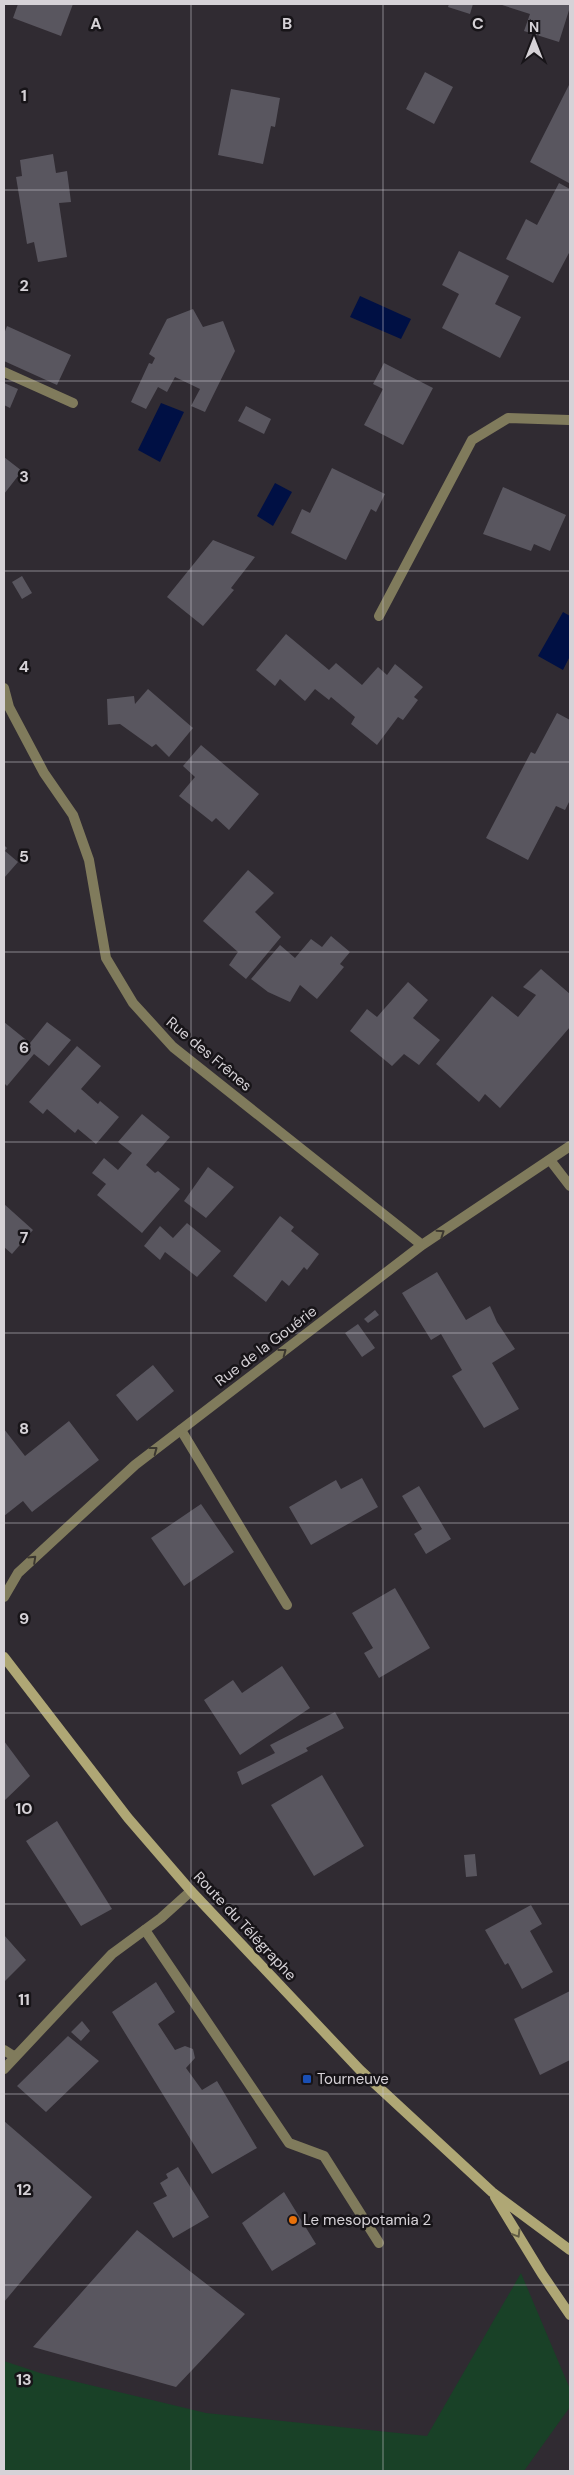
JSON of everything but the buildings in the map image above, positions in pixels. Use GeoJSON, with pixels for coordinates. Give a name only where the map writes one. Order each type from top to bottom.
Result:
{"type":"FeatureCollection","features":[{"type":"Feature","properties":{"kind":"main road","name":"Route du Télégraphe"},"geometry":{"type":"LineString","coordinates":[[4,1656],[128,1818],[191,1891],[360,2070],[492,2192],[570,2250]]}},
{"type":"Feature","properties":{"kind":"main road","name":"Route du Télégraphe"},"geometry":{"type":"LineString","coordinates":[[492,2192],[542,2274],[570,2315]]}},
{"type":"Feature","properties":{"kind":"street"},"geometry":{"type":"LineString","coordinates":[[4,372],[72,403]]}},
{"type":"Feature","properties":{"kind":"street"},"geometry":{"type":"LineString","coordinates":[[379,616],[472,440],[508,418],[570,419]]}},
{"type":"Feature","properties":{"kind":"street","name":"Rue des Frênes"},"geometry":{"type":"LineString","coordinates":[[4,688],[9,707],[44,773],[73,815],[89,860],[106,958],[132,1003],[173,1047],[422,1245]]}},
{"type":"Feature","properties":{"kind":"street","name":"Rue de la Gouérie"},"geometry":{"type":"LineString","coordinates":[[4,1597],[18,1573],[134,1465],[422,1245],[570,1146]]}},
{"type":"Feature","properties":{"kind":"street"},"geometry":{"type":"LineString","coordinates":[[550,1160],[570,1186]]}},
{"type":"Feature","properties":{"kind":"street"},"geometry":{"type":"LineString","coordinates":[[181,1430],[287,1605]]}},
{"type":"Feature","properties":{"kind":"street"},"geometry":{"type":"LineString","coordinates":[[4,2069],[112,1954],[145,1930],[191,1891]]}},
{"type":"Feature","properties":{"kind":"street"},"geometry":{"type":"LineString","coordinates":[[145,1930],[289,2143],[324,2156],[378,2243]]}},
{"type":"Feature","properties":{"kind":"street"},"geometry":{"type":"LineString","coordinates":[[4,2050],[15,2057]]}},
{"type":"Feature","properties":{"kind":"green space"},"geometry":{"type":"Polygon","coordinates":[[[521,2273],[570,2389],[570,2407],[524,2471],[4,2471],[4,2361],[40,2373],[206,2413],[427,2436],[521,2273]]]}},
{"type":"Feature","properties":{"kind":"shaded area"},"geometry":{"type":"Polygon","coordinates":[[[360,296],[411,319],[401,339],[350,317],[360,296]]]}},
{"type":"Feature","properties":{"kind":"shaded area"},"geometry":{"type":"Polygon","coordinates":[[[161,403],[184,412],[160,462],[138,450],[161,403]]]}},
{"type":"Feature","properties":{"kind":"shaded area"},"geometry":{"type":"Polygon","coordinates":[[[275,483],[292,492],[273,526],[257,516],[275,483]]]}},
{"type":"Feature","properties":{"kind":"shaded area"},"geometry":{"type":"Polygon","coordinates":[[[563,612],[570,616],[570,656],[563,670],[538,656],[563,612]]]}},
{"type":"Feature","properties":{"kind":"place","name":"Tourneuve"},"geometry":{"type":"Point","coordinates":[307,2079]}},
{"type":"Feature","properties":{"kind":"place","name":"Le mesopotamia 2"},"geometry":{"type":"Point","coordinates":[293,2220]}}]}
